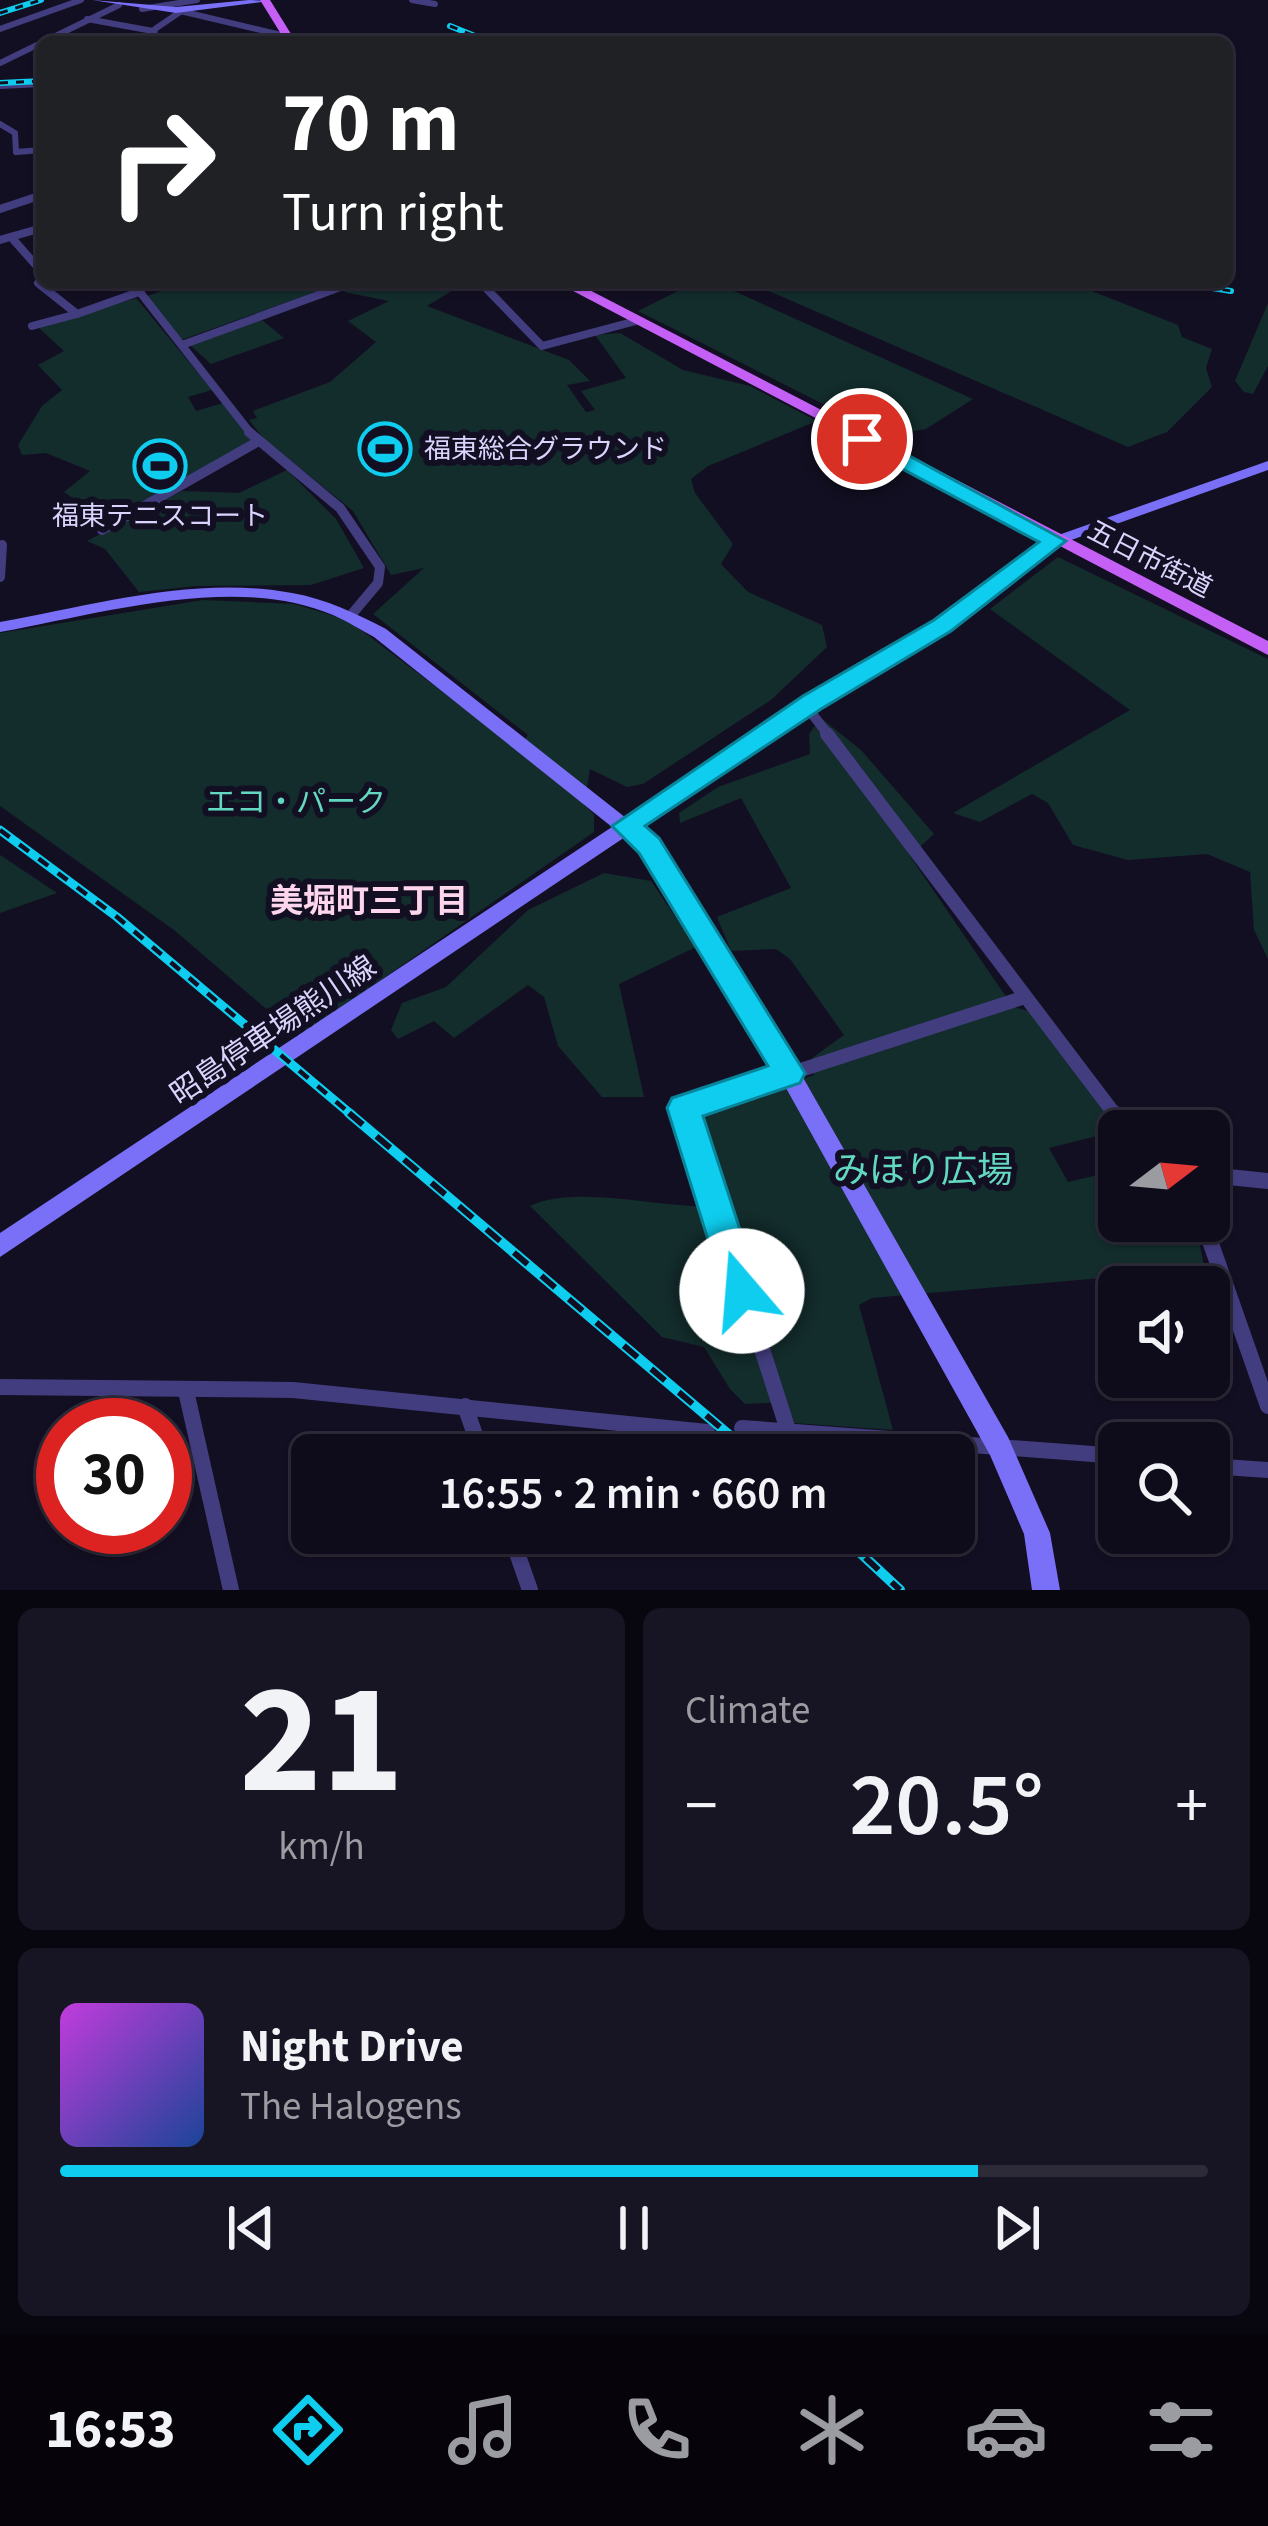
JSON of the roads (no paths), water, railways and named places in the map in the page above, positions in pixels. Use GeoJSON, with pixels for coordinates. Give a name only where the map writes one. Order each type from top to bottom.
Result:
{"type":"FeatureCollection","features":[{"type":"Feature","properties":{"kind":"main road"},"geometry":{"type":"LineString","coordinates":[[284,0],[268,3],[287,36]]}},
{"type":"Feature","properties":{"kind":"main road","name":"五日市街道"},"geometry":{"type":"LineString","coordinates":[[573,288],[1268,650]]}},
{"type":"Feature","properties":{"kind":"street"},"geometry":{"type":"LineString","coordinates":[[0,29],[81,0]]}},
{"type":"Feature","properties":{"kind":"street"},"geometry":{"type":"LineString","coordinates":[[142,9],[197,0]]}},
{"type":"Feature","properties":{"kind":"street"},"geometry":{"type":"LineString","coordinates":[[412,0],[435,4]]}},
{"type":"Feature","properties":{"kind":"street"},"geometry":{"type":"LineString","coordinates":[[51,36],[109,3],[178,11],[268,3]]}},
{"type":"Feature","properties":{"kind":"street"},"geometry":{"type":"LineString","coordinates":[[86,19],[153,31],[178,11]]}},
{"type":"Feature","properties":{"kind":"street"},"geometry":{"type":"LineString","coordinates":[[178,11],[277,36]]}},
{"type":"Feature","properties":{"kind":"street"},"geometry":{"type":"LineString","coordinates":[[153,31],[153,36]]}},
{"type":"Feature","properties":{"kind":"street"},"geometry":{"type":"LineString","coordinates":[[0,63],[36,43]]}},
{"type":"Feature","properties":{"kind":"street"},"geometry":{"type":"LineString","coordinates":[[32,45],[36,46]]}},
{"type":"Feature","properties":{"kind":"street"},"geometry":{"type":"LineString","coordinates":[[0,86],[36,84]]}},
{"type":"Feature","properties":{"kind":"street"},"geometry":{"type":"LineString","coordinates":[[0,124],[15,133],[16,152],[36,150]]}},
{"type":"Feature","properties":{"kind":"street"},"geometry":{"type":"LineString","coordinates":[[0,209],[36,197]]}},
{"type":"Feature","properties":{"kind":"street"},"geometry":{"type":"LineString","coordinates":[[6,239],[36,230]]}},
{"type":"Feature","properties":{"kind":"street"},"geometry":{"type":"LineString","coordinates":[[6,239],[36,267]]}},
{"type":"Feature","properties":{"kind":"street"},"geometry":{"type":"LineString","coordinates":[[24,251],[36,248]]}},
{"type":"Feature","properties":{"kind":"street"},"geometry":{"type":"LineString","coordinates":[[44,288],[77,314]]}},
{"type":"Feature","properties":{"kind":"street"},"geometry":{"type":"LineString","coordinates":[[32,326],[77,314],[135,288],[257,442],[340,508],[380,567],[378,583],[352,614]]}},
{"type":"Feature","properties":{"kind":"street"},"geometry":{"type":"LineString","coordinates":[[182,345],[338,288]]}},
{"type":"Feature","properties":{"kind":"street"},"geometry":{"type":"LineString","coordinates":[[486,288],[542,346],[636,321]]}},
{"type":"Feature","properties":{"kind":"street"},"geometry":{"type":"LineString","coordinates":[[102,530],[257,442]]}},
{"type":"Feature","properties":{"kind":"street","name":"昭島停車場熊川線"},"geometry":{"type":"LineString","coordinates":[[0,1246],[315,1040],[806,706],[943,626],[1055,541],[1268,465]]}},
{"type":"Feature","properties":{"kind":"street"},"geometry":{"type":"LineString","coordinates":[[0,577],[2,545]]}},
{"type":"Feature","properties":{"kind":"street"},"geometry":{"type":"LineString","coordinates":[[0,627],[234,593],[298,598],[352,614],[649,846],[789,1073],[998,1447],[1037,1533],[1046,1590]]}},
{"type":"Feature","properties":{"kind":"street"},"geometry":{"type":"LineString","coordinates":[[806,706],[1111,1110]]}},
{"type":"Feature","properties":{"kind":"street"},"geometry":{"type":"LineString","coordinates":[[788,1430],[684,1108],[1025,997]]}},
{"type":"Feature","properties":{"kind":"street"},"geometry":{"type":"LineString","coordinates":[[1230,1176],[1268,1181]]}},
{"type":"Feature","properties":{"kind":"street"},"geometry":{"type":"LineString","coordinates":[[1210,1242],[1268,1406]]}},
{"type":"Feature","properties":{"kind":"street"},"geometry":{"type":"LineString","coordinates":[[0,1388],[292,1390],[707,1432]]}},
{"type":"Feature","properties":{"kind":"street"},"geometry":{"type":"LineString","coordinates":[[186,1391],[231,1590]]}},
{"type":"Feature","properties":{"kind":"street"},"geometry":{"type":"LineString","coordinates":[[465,1406],[475,1434]]}},
{"type":"Feature","properties":{"kind":"street"},"geometry":{"type":"LineString","coordinates":[[742,1428],[1098,1454]]}},
{"type":"Feature","properties":{"kind":"street"},"geometry":{"type":"LineString","coordinates":[[1230,1467],[1268,1470]]}},
{"type":"Feature","properties":{"kind":"street"},"geometry":{"type":"LineString","coordinates":[[517,1554],[530,1590]]}},
{"type":"Feature","properties":{"kind":"railway"},"geometry":{"type":"LineString","coordinates":[[0,13],[41,0]]}},
{"type":"Feature","properties":{"kind":"railway"},"geometry":{"type":"LineString","coordinates":[[450,26],[475,36]]}},
{"type":"Feature","properties":{"kind":"railway"},"geometry":{"type":"LineString","coordinates":[[0,83],[36,81]]}},
{"type":"Feature","properties":{"kind":"railway"},"geometry":{"type":"LineString","coordinates":[[1212,288],[1231,291]]}},
{"type":"Feature","properties":{"kind":"railway"},"geometry":{"type":"LineString","coordinates":[[0,830],[117,917],[353,1116]]}},
{"type":"Feature","properties":{"kind":"railway"},"geometry":{"type":"LineString","coordinates":[[349,1113],[728,1434]]}},
{"type":"Feature","properties":{"kind":"railway"},"geometry":{"type":"LineString","coordinates":[[861,1554],[900,1590]]}},
{"type":"Feature","properties":{"kind":"place","name":"福東総合グラウンド"},"geometry":{"type":"Point","coordinates":[385,449]}},
{"type":"Feature","properties":{"kind":"place","name":"福東テニスコート"},"geometry":{"type":"Point","coordinates":[160,466]}},
{"type":"Feature","properties":{"kind":"district","name":"美堀町三丁目"},"geometry":{"type":"Point","coordinates":[369,900]}},
{"type":"Feature","properties":{"kind":"park label","name":"エコ・パーク"},"geometry":{"type":"Point","coordinates":[296,802]}},
{"type":"Feature","properties":{"kind":"park label","name":"みほり広場"},"geometry":{"type":"Point","coordinates":[923,1169]}}]}
